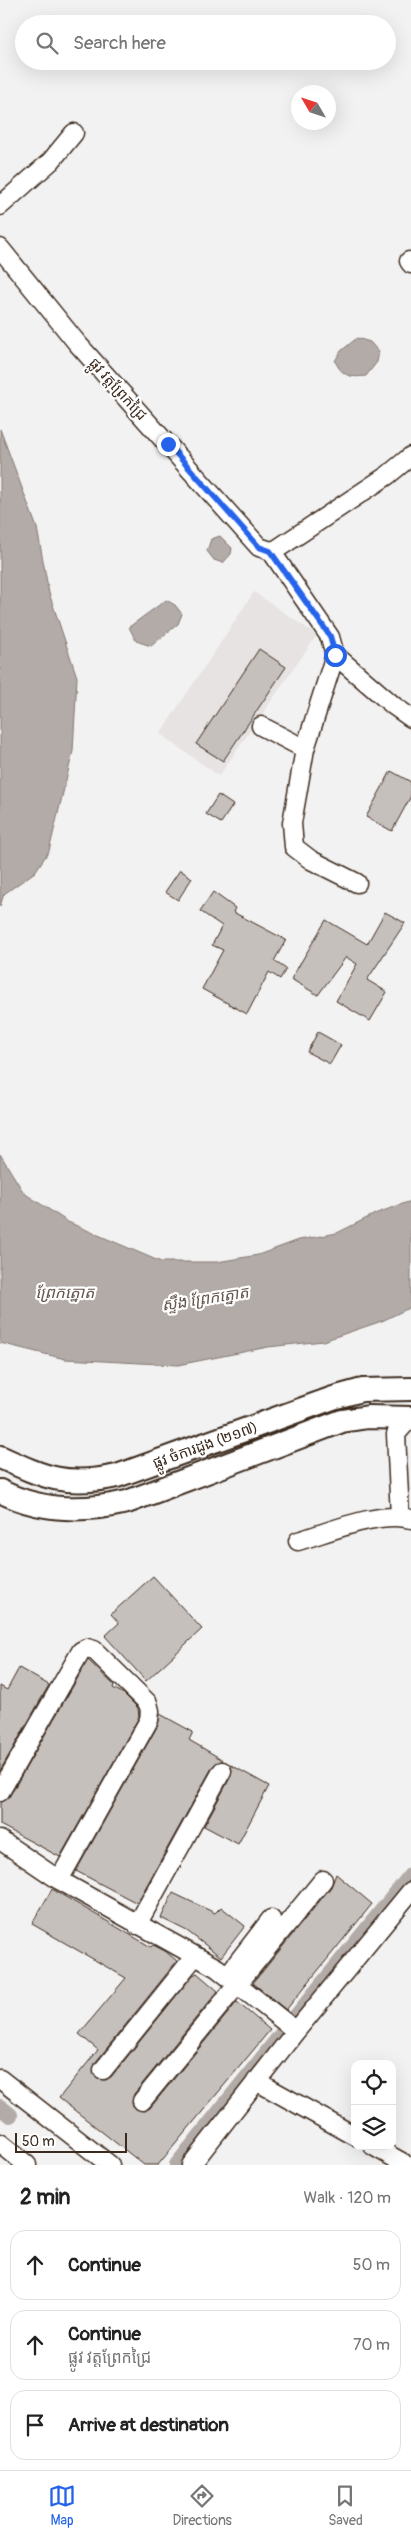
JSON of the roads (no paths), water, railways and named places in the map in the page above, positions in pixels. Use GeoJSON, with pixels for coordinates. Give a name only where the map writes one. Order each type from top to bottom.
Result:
{"type":"FeatureCollection","features":[{"type":"Feature","properties":{"kind":"main road","name":"ផ្លូវ ចំការដូង (២១៧)"},"geometry":{"type":"LineString","coordinates":[[0,1457],[61,1482],[90,1482],[117,1476],[333,1398],[362,1390],[411,1389]]}},
{"type":"Feature","properties":{"kind":"main road","name":"ផ្លូវ ចំការដូង (២១៧)"},"geometry":{"type":"LineString","coordinates":[[0,1491],[57,1509],[97,1509],[127,1502],[342,1421],[368,1417],[411,1417]]}},
{"type":"Feature","properties":{"kind":"street"},"geometry":{"type":"LineString","coordinates":[[0,206],[51,160],[74,133]]}},
{"type":"Feature","properties":{"kind":"street","name":"ផ្លូវ វត្តព្រែកជ្រៃ"},"geometry":{"type":"LineString","coordinates":[[0,248],[77,344],[259,547],[270,551],[330,636],[335,655]]}},
{"type":"Feature","properties":{"kind":"street"},"geometry":{"type":"LineString","coordinates":[[270,551],[278,549],[388,475],[411,456]]}},
{"type":"Feature","properties":{"kind":"street"},"geometry":{"type":"LineString","coordinates":[[358,883],[310,860],[294,847],[292,823],[305,749],[335,655],[394,706],[411,718]]}},
{"type":"Feature","properties":{"kind":"street"},"geometry":{"type":"LineString","coordinates":[[261,726],[305,749]]}},
{"type":"Feature","properties":{"kind":"street"},"geometry":{"type":"LineString","coordinates":[[298,1541],[362,1522],[405,1517],[396,1434],[411,1417]]}},
{"type":"Feature","properties":{"kind":"street"},"geometry":{"type":"LineString","coordinates":[[0,1792],[81,1651],[87,1648],[94,1650],[148,1703],[150,1711],[149,1720],[59,1880]]}},
{"type":"Feature","properties":{"kind":"street"},"geometry":{"type":"LineString","coordinates":[[137,1925],[222,1771]]}},
{"type":"Feature","properties":{"kind":"street"},"geometry":{"type":"LineString","coordinates":[[0,1840],[59,1880],[195,1956],[233,1980],[296,2031]]}},
{"type":"Feature","properties":{"kind":"street"},"geometry":{"type":"LineString","coordinates":[[233,1980],[323,1880]]}},
{"type":"Feature","properties":{"kind":"street"},"geometry":{"type":"LineString","coordinates":[[191,2165],[256,2080],[411,1891]]}},
{"type":"Feature","properties":{"kind":"street"},"geometry":{"type":"LineString","coordinates":[[142,2101],[233,1980],[271,1919]]}},
{"type":"Feature","properties":{"kind":"street"},"geometry":{"type":"LineString","coordinates":[[103,2070],[195,1956]]}},
{"type":"Feature","properties":{"kind":"street"},"geometry":{"type":"LineString","coordinates":[[0,2079],[110,2165]]}},
{"type":"Feature","properties":{"kind":"street"},"geometry":{"type":"LineString","coordinates":[[256,2080],[351,2134]]}},
{"type":"Feature","properties":{"kind":"street"},"geometry":{"type":"LineString","coordinates":[[0,2143],[27,2165]]}},
{"type":"Feature","properties":{"kind":"street"},"geometry":{"type":"LineString","coordinates":[[380,2150],[407,2165]]}},
{"type":"Feature","properties":{"kind":"water"},"geometry":{"type":"Polygon","coordinates":[[[357,338],[370,342],[379,352],[377,362],[366,376],[355,377],[344,373],[335,361],[341,351],[357,338]]]}},
{"type":"Feature","properties":{"kind":"water"},"geometry":{"type":"Polygon","coordinates":[[[0,429],[37,528],[49,593],[77,677],[73,751],[49,851],[35,872],[4,894],[0,906],[0,429]]]}},
{"type":"Feature","properties":{"kind":"water"},"geometry":{"type":"Polygon","coordinates":[[[220,536],[232,548],[231,554],[223,563],[214,560],[207,551],[211,539],[220,536]]]}},
{"type":"Feature","properties":{"kind":"water"},"geometry":{"type":"Polygon","coordinates":[[[166,600],[175,605],[182,614],[178,624],[151,646],[136,641],[129,627],[166,600]]]}},
{"type":"Feature","properties":{"kind":"water","name":"ព្រែកត្នោត"},"geometry":{"type":"Polygon","coordinates":[[[0,1154],[24,1193],[68,1222],[161,1262],[217,1262],[258,1255],[299,1240],[337,1233],[377,1213],[411,1201],[411,1307],[382,1321],[323,1341],[268,1347],[178,1365],[65,1359],[0,1343],[0,1154]]]}},
{"type":"Feature","properties":{"kind":"waterway"},"geometry":{"type":"LineString","coordinates":[[294,2019],[411,1875]]}},
{"type":"Feature","properties":{"kind":"waterway"},"geometry":{"type":"LineString","coordinates":[[177,2165],[285,2030]]}},
{"type":"Feature","properties":{"kind":"waterway"},"geometry":{"type":"LineString","coordinates":[[0,2107],[10,2115]]}},
{"type":"Feature","properties":{"kind":"water label","name":"ស្ទឹង ព្រែកត្នោត"},"geometry":{"type":"Point","coordinates":[205,1298]}}]}
